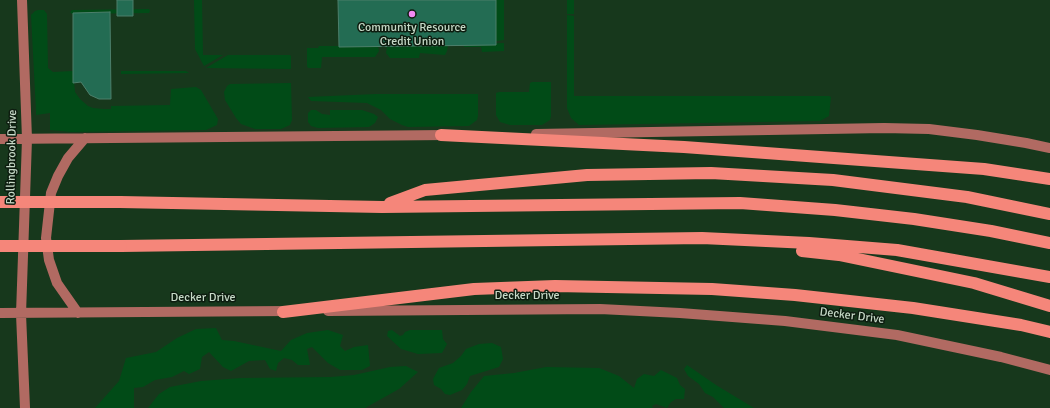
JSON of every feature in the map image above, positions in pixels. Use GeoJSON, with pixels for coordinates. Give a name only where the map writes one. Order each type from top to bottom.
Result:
{"type":"FeatureCollection","features":[{"type":"Feature","properties":{"kind":"highway"},"geometry":{"type":"LineString","coordinates":[[441,135],[684,147],[984,169],[1050,179]]}},
{"type":"Feature","properties":{"kind":"highway"},"geometry":{"type":"LineString","coordinates":[[382,207],[425,190],[433,189],[587,175],[711,173],[841,181],[967,197],[1050,214]]}},
{"type":"Feature","properties":{"kind":"highway"},"geometry":{"type":"LineString","coordinates":[[0,202],[120,202],[382,207],[740,203],[835,210],[914,219],[991,231],[1050,243]]}},
{"type":"Feature","properties":{"kind":"highway"},"geometry":{"type":"LineString","coordinates":[[702,238],[839,255],[974,283],[1050,306]]}},
{"type":"Feature","properties":{"kind":"highway"},"geometry":{"type":"LineString","coordinates":[[0,246],[121,246],[702,238],[809,243],[897,250],[1050,277]]}},
{"type":"Feature","properties":{"kind":"highway"},"geometry":{"type":"LineString","coordinates":[[283,312],[474,290],[555,286],[712,289],[795,295],[913,308],[1021,325],[1050,332]]}},
{"type":"Feature","properties":{"kind":"main road","name":"Rollingbrook Drive"},"geometry":{"type":"LineString","coordinates":[[22,0],[27,139],[21,314],[25,408]]}},
{"type":"Feature","properties":{"kind":"main road"},"geometry":{"type":"LineString","coordinates":[[0,139],[559,134],[884,128],[928,129],[977,135],[1050,148]]}},
{"type":"Feature","properties":{"kind":"main road"},"geometry":{"type":"LineString","coordinates":[[78,313],[56,283],[49,260],[46,238],[51,193],[68,158],[85,138]]}},
{"type":"Feature","properties":{"kind":"main road","name":"Decker Drive"},"geometry":{"type":"LineString","coordinates":[[0,313],[600,309],[785,321],[897,336],[1001,357],[1050,370]]}},
{"type":"Feature","properties":{"kind":"green space"},"geometry":{"type":"Polygon","coordinates":[[[194,0],[202,0],[203,55],[223,55],[204,66],[195,49],[194,0]]]}},
{"type":"Feature","properties":{"kind":"green space"},"geometry":{"type":"Polygon","coordinates":[[[496,0],[504,0],[504,40],[496,41],[496,0]]]}},
{"type":"Feature","properties":{"kind":"green space"},"geometry":{"type":"Polygon","coordinates":[[[567,0],[574,0],[574,14],[567,14],[567,0]]]}},
{"type":"Feature","properties":{"kind":"green space"},"geometry":{"type":"Polygon","coordinates":[[[149,9],[149,13],[72,14],[70,12],[72,10],[149,9]]]}},
{"type":"Feature","properties":{"kind":"green space"},"geometry":{"type":"Polygon","coordinates":[[[38,10],[44,10],[47,14],[48,68],[53,72],[73,71],[75,92],[88,106],[93,108],[111,109],[111,106],[170,105],[171,89],[196,87],[201,90],[218,119],[217,125],[206,130],[71,132],[50,130],[50,113],[36,115],[31,15],[38,10]]]}},
{"type":"Feature","properties":{"kind":"green space"},"geometry":{"type":"Polygon","coordinates":[[[567,15],[574,16],[574,96],[829,96],[831,97],[829,116],[820,121],[579,125],[571,118],[567,108],[567,15]]]}},
{"type":"Feature","properties":{"kind":"green space"},"geometry":{"type":"Polygon","coordinates":[[[504,43],[504,51],[482,52],[481,47],[464,47],[464,45],[504,43]]]}},
{"type":"Feature","properties":{"kind":"green space"},"geometry":{"type":"Polygon","coordinates":[[[448,45],[445,55],[420,53],[419,58],[390,58],[386,53],[387,46],[448,45]]]}},
{"type":"Feature","properties":{"kind":"green space"},"geometry":{"type":"Polygon","coordinates":[[[319,46],[378,46],[379,51],[375,57],[322,57],[321,68],[308,68],[307,48],[318,48],[319,46]]]}},
{"type":"Feature","properties":{"kind":"green space"},"geometry":{"type":"Polygon","coordinates":[[[228,55],[290,55],[291,69],[206,68],[228,55]]]}},
{"type":"Feature","properties":{"kind":"green space"},"geometry":{"type":"Polygon","coordinates":[[[121,71],[186,71],[189,73],[121,74],[121,71]]]}},
{"type":"Feature","properties":{"kind":"green space"},"geometry":{"type":"Polygon","coordinates":[[[551,82],[550,120],[542,125],[510,125],[500,122],[496,115],[496,93],[529,92],[530,83],[551,82]]]}},
{"type":"Feature","properties":{"kind":"green space"},"geometry":{"type":"Polygon","coordinates":[[[291,83],[292,120],[290,125],[281,129],[255,129],[241,124],[225,100],[224,92],[230,84],[291,83]]]}},
{"type":"Feature","properties":{"kind":"green space"},"geometry":{"type":"Polygon","coordinates":[[[376,94],[478,94],[478,116],[477,120],[469,126],[408,127],[390,119],[381,110],[367,103],[311,101],[308,97],[376,94]]]}},
{"type":"Feature","properties":{"kind":"green space"},"geometry":{"type":"Polygon","coordinates":[[[311,110],[316,110],[322,114],[330,115],[330,110],[362,110],[378,117],[375,123],[369,127],[318,128],[311,126],[308,122],[308,113],[311,110]]]}},
{"type":"Feature","properties":{"kind":"green space"},"geometry":{"type":"Polygon","coordinates":[[[216,328],[222,340],[234,341],[281,351],[291,340],[307,333],[328,330],[343,335],[340,346],[345,351],[354,347],[368,345],[370,366],[362,370],[340,370],[328,363],[312,347],[307,349],[310,365],[298,365],[292,360],[284,358],[278,363],[276,371],[270,369],[265,360],[249,361],[231,371],[223,367],[209,352],[202,357],[200,369],[189,374],[184,371],[172,377],[155,380],[143,387],[134,388],[134,408],[95,408],[119,381],[126,358],[156,352],[177,338],[196,329],[216,328]]]}},
{"type":"Feature","properties":{"kind":"green space"},"geometry":{"type":"Polygon","coordinates":[[[392,330],[400,336],[410,330],[442,330],[443,339],[447,344],[442,353],[418,354],[401,349],[387,336],[388,331],[392,330]]]}},
{"type":"Feature","properties":{"kind":"green space"},"geometry":{"type":"Polygon","coordinates":[[[492,343],[501,347],[503,359],[499,367],[470,376],[467,384],[462,390],[450,395],[445,394],[441,389],[434,385],[433,379],[439,368],[453,363],[466,349],[479,344],[492,343]]]}},
{"type":"Feature","properties":{"kind":"green space"},"geometry":{"type":"Polygon","coordinates":[[[687,365],[754,408],[724,408],[713,397],[705,393],[699,384],[688,376],[684,369],[687,365]]]}},
{"type":"Feature","properties":{"kind":"green space"},"geometry":{"type":"Polygon","coordinates":[[[406,366],[418,372],[399,389],[365,408],[148,408],[159,394],[170,387],[201,381],[241,378],[331,377],[354,375],[390,367],[406,366]]]}},
{"type":"Feature","properties":{"kind":"green space"},"geometry":{"type":"Polygon","coordinates":[[[546,367],[599,368],[619,376],[634,388],[637,379],[644,374],[654,376],[661,370],[677,378],[680,385],[685,389],[684,399],[676,399],[671,402],[667,408],[656,404],[652,406],[653,408],[461,408],[471,392],[484,376],[514,373],[546,367]]]}},
{"type":"Feature","properties":{"kind":"building"},"geometry":{"type":"Polygon","coordinates":[[[117,0],[133,0],[133,16],[117,16],[117,0]]]}},
{"type":"Feature","properties":{"kind":"building"},"geometry":{"type":"Polygon","coordinates":[[[338,0],[496,0],[496,45],[339,47],[338,0]]]}},
{"type":"Feature","properties":{"kind":"building"},"geometry":{"type":"Polygon","coordinates":[[[110,12],[111,99],[99,99],[90,95],[81,82],[73,83],[73,13],[110,12]]]}},
{"type":"Feature","properties":{"kind":"place","name":"Community Resource Credit Union"},"geometry":{"type":"Point","coordinates":[412,14]}}]}
